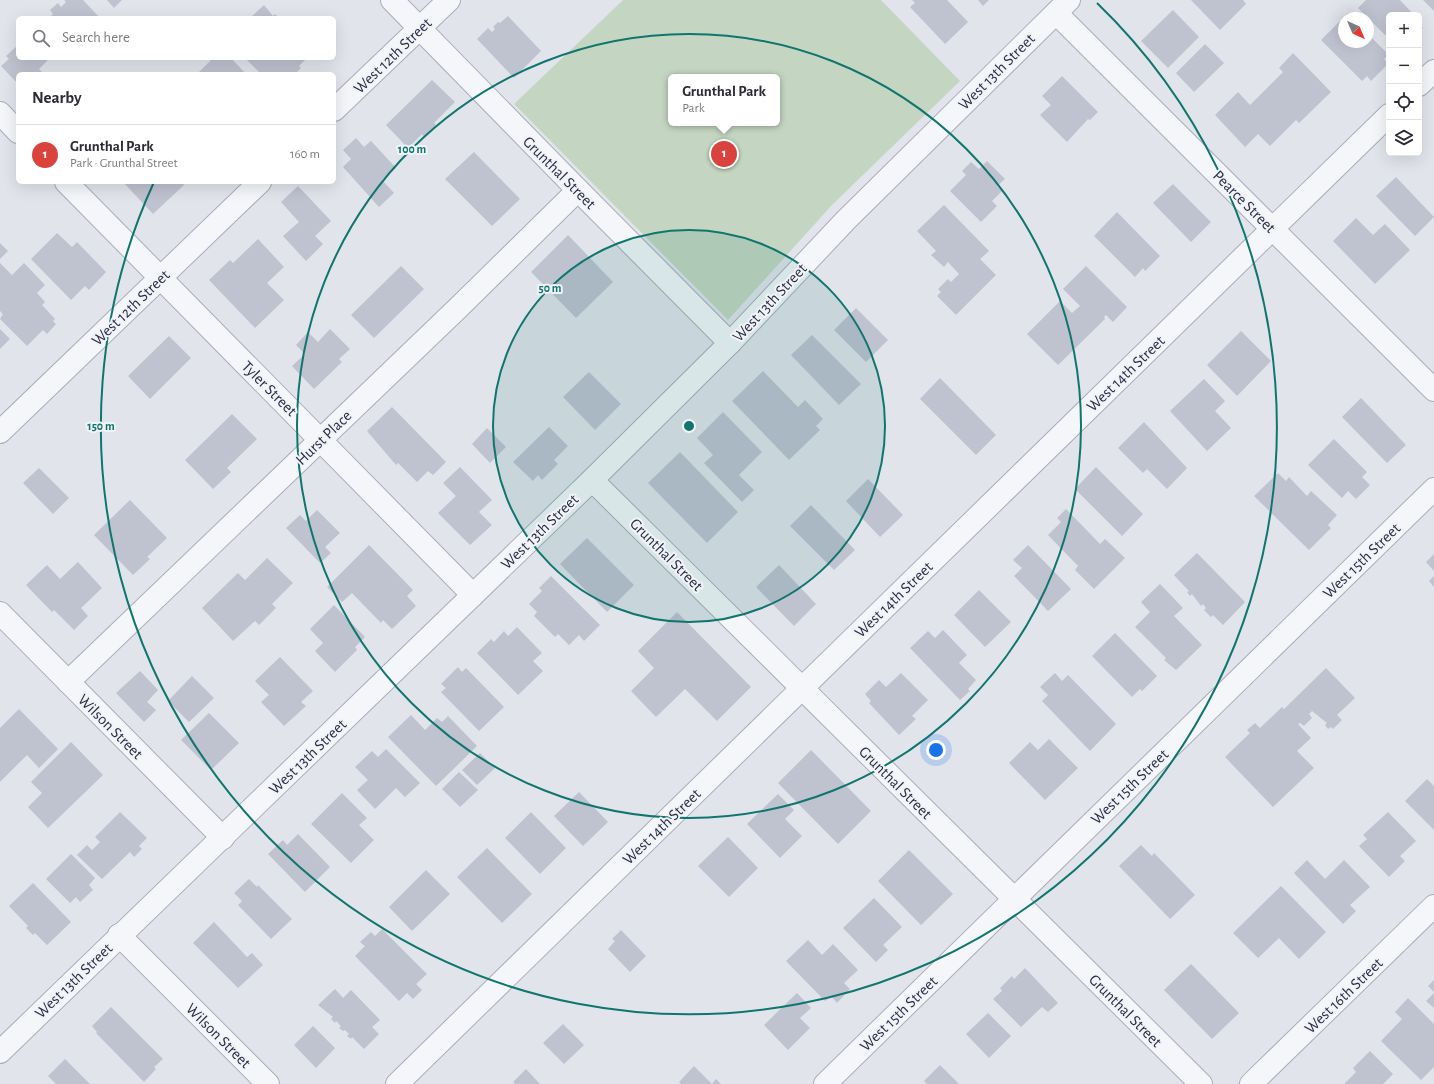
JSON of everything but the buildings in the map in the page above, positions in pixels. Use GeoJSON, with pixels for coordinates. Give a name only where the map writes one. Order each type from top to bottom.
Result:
{"type":"FeatureCollection","features":[{"type":"Feature","properties":{"kind":"street","name":"Grunthal Street"},"geometry":{"type":"LineString","coordinates":[[392,0],[730,343]]}},
{"type":"Feature","properties":{"kind":"street","name":"West 12th Street"},"geometry":{"type":"LineString","coordinates":[[336,108],[449,0]]}},
{"type":"Feature","properties":{"kind":"street","name":"Pearce Street"},"geometry":{"type":"LineString","coordinates":[[1062,7],[1273,229],[1434,390]]}},
{"type":"Feature","properties":{"kind":"street","name":"West 13th Street"},"geometry":{"type":"LineString","coordinates":[[0,1052],[119,935],[223,838],[592,480],[730,343],[846,220],[1062,7]]}},
{"type":"Feature","properties":{"kind":"street"},"geometry":{"type":"LineString","coordinates":[[1420,84],[1434,70]]}},
{"type":"Feature","properties":{"kind":"street"},"geometry":{"type":"LineString","coordinates":[[0,114],[16,130]]}},
{"type":"Feature","properties":{"kind":"street","name":"West 14th Street"},"geometry":{"type":"LineString","coordinates":[[397,1084],[1386,118]]}},
{"type":"Feature","properties":{"kind":"street","name":"Tyler Street"},"geometry":{"type":"LineString","coordinates":[[68,184],[321,439],[472,595]]}},
{"type":"Feature","properties":{"kind":"street","name":"West 12th Street"},"geometry":{"type":"LineString","coordinates":[[0,432],[258,184]]}},
{"type":"Feature","properties":{"kind":"street","name":"Hurst Place"},"geometry":{"type":"LineString","coordinates":[[68,682],[578,190]]}},
{"type":"Feature","properties":{"kind":"street","name":"Grunthal Street"},"geometry":{"type":"LineString","coordinates":[[592,480],[1201,1084]]}},
{"type":"Feature","properties":{"kind":"street","name":"West 15th Street"},"geometry":{"type":"LineString","coordinates":[[825,1084],[1434,488]]}},
{"type":"Feature","properties":{"kind":"street","name":"Wilson Street"},"geometry":{"type":"LineString","coordinates":[[0,613],[223,838]]}},
{"type":"Feature","properties":{"kind":"street","name":"West 16th Street"},"geometry":{"type":"LineString","coordinates":[[1251,1084],[1434,906]]}},
{"type":"Feature","properties":{"kind":"street","name":"Wilson Street"},"geometry":{"type":"LineString","coordinates":[[119,935],[268,1084]]}},
{"type":"Feature","properties":{"kind":"green space"},"geometry":{"type":"Polygon","coordinates":[[[623,0],[881,0],[960,81],[832,205],[728,320],[514,104],[623,0]]]}},
{"type":"Feature","properties":{"kind":"place","name":"Grunthal Park"},"geometry":{"type":"Point","coordinates":[724,154]}}]}
